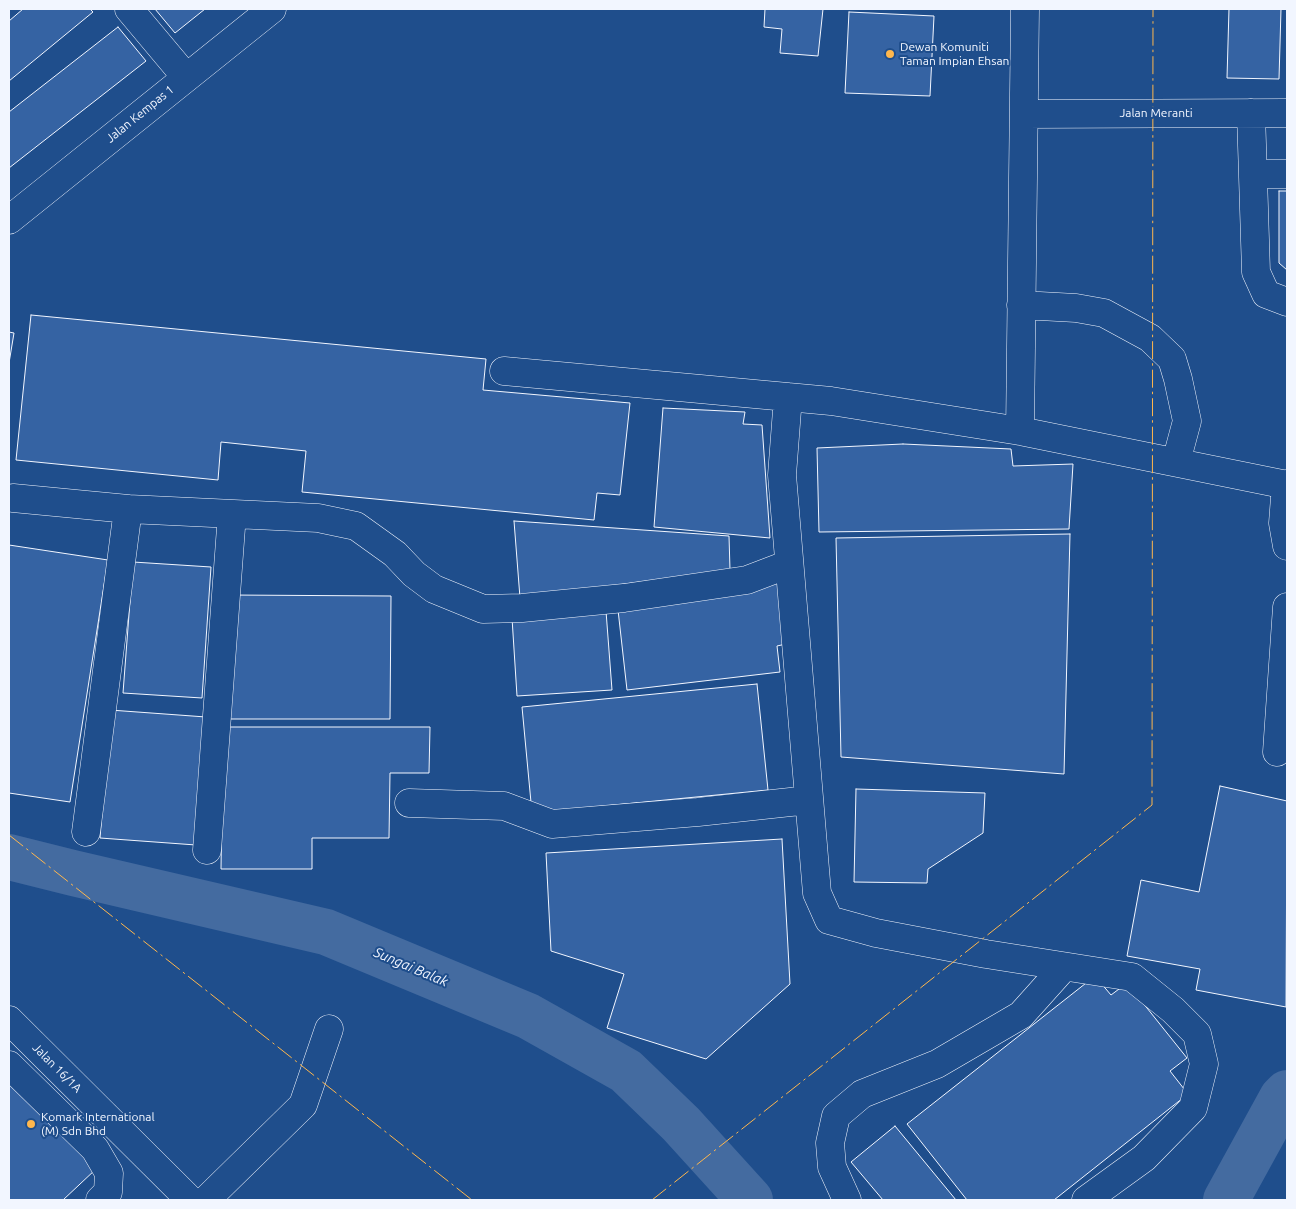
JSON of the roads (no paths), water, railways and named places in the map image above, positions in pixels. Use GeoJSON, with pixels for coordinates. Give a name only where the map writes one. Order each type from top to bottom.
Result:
{"type":"FeatureCollection","features":[{"type":"Feature","properties":{"kind":"street"},"geometry":{"type":"LineString","coordinates":[[129,9],[186,77]]}},
{"type":"Feature","properties":{"kind":"street","name":"Jalan Kempas 1"},"geometry":{"type":"LineString","coordinates":[[9,220],[272,9]]}},
{"type":"Feature","properties":{"kind":"street"},"geometry":{"type":"LineString","coordinates":[[1020,431],[1025,9]]}},
{"type":"Feature","properties":{"kind":"street"},"geometry":{"type":"LineString","coordinates":[[1251,113],[1256,272],[1276,298]]}},
{"type":"Feature","properties":{"kind":"street","name":"Jalan Meranti"},"geometry":{"type":"LineString","coordinates":[[1024,114],[1287,113]]}},
{"type":"Feature","properties":{"kind":"street"},"geometry":{"type":"LineString","coordinates":[[1253,174],[1287,174]]}},
{"type":"Feature","properties":{"kind":"street"},"geometry":{"type":"LineString","coordinates":[[1021,305],[1076,308],[1104,313],[1150,338],[1172,359],[1187,421],[1176,462]]}},
{"type":"Feature","properties":{"kind":"street"},"geometry":{"type":"LineString","coordinates":[[504,371],[831,401],[1020,431],[1287,484],[1283,523],[1287,546]]}},
{"type":"Feature","properties":{"kind":"street"},"geometry":{"type":"LineString","coordinates":[[788,397],[782,475],[817,893],[829,920],[876,933],[1132,978],[1173,1010],[1197,1034],[1204,1064],[1193,1108],[1144,1158],[1086,1200]]}},
{"type":"Feature","properties":{"kind":"street"},"geometry":{"type":"LineString","coordinates":[[13,498],[128,510],[318,518],[356,526],[395,554],[414,574],[434,590],[483,609],[522,608],[624,598],[747,580],[789,564]]}},
{"type":"Feature","properties":{"kind":"street"},"geometry":{"type":"LineString","coordinates":[[86,832],[128,510]]}},
{"type":"Feature","properties":{"kind":"street"},"geometry":{"type":"LineString","coordinates":[[207,850],[232,514]]}},
{"type":"Feature","properties":{"kind":"street"},"geometry":{"type":"LineString","coordinates":[[1276,752],[1287,617]]}},
{"type":"Feature","properties":{"kind":"street"},"geometry":{"type":"LineString","coordinates":[[409,803],[504,806],[552,824],[698,812],[809,800]]}},
{"type":"Feature","properties":{"kind":"street"},"geometry":{"type":"LineString","coordinates":[[847,1200],[832,1167],[830,1143],[836,1116],[862,1094],[936,1064],[1021,1015],[1064,967]]}},
{"type":"Feature","properties":{"kind":"street","name":"Jalan 16/1A"},"geometry":{"type":"LineString","coordinates":[[9,1020],[190,1200]]}},
{"type":"Feature","properties":{"kind":"street"},"geometry":{"type":"LineString","coordinates":[[206,1200],[303,1105],[329,1029]]}},
{"type":"Feature","properties":{"kind":"street"},"geometry":{"type":"LineString","coordinates":[[9,1065],[95,1150],[109,1173],[108,1192],[100,1200]]}},
{"type":"Feature","properties":{"kind":"waterway","name":"Sungai Balak"},"geometry":{"type":"LineString","coordinates":[[9,857],[326,932],[528,1016],[626,1071],[681,1124],[750,1200]]}},
{"type":"Feature","properties":{"kind":"waterway","name":"Sungai Balak"},"geometry":{"type":"LineString","coordinates":[[1226,1200],[1282,1098],[1287,1093]]}},
{"type":"Feature","properties":{"kind":"place","name":"Dewan Komuniti Taman Impian Ehsan"},"geometry":{"type":"Point","coordinates":[890,54]}},
{"type":"Feature","properties":{"kind":"place","name":"Komark International (M) Sdn Bhd"},"geometry":{"type":"Point","coordinates":[31,1124]}}]}
